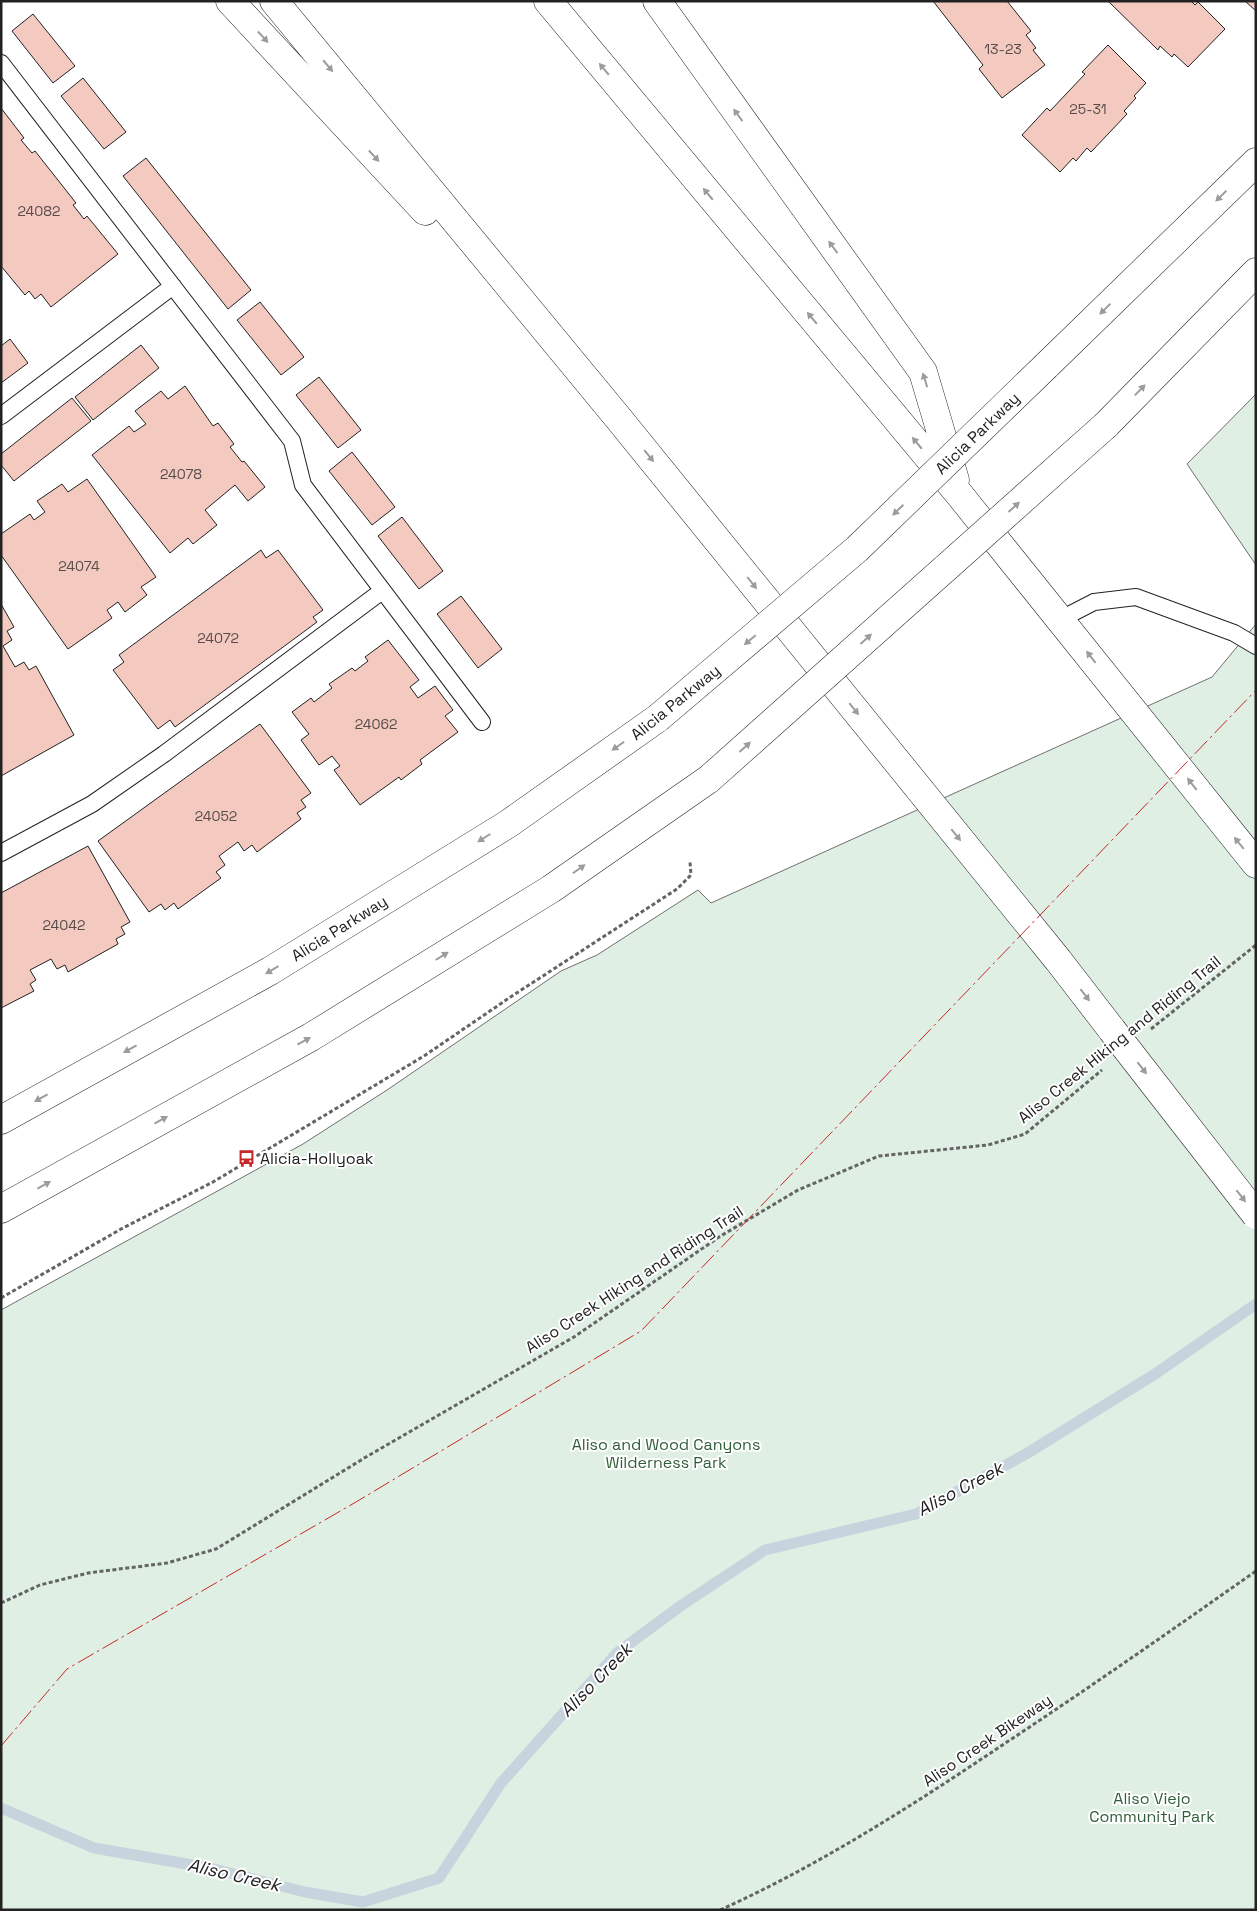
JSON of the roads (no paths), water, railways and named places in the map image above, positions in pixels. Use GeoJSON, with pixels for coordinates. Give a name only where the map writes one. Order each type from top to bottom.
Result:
{"type":"FeatureCollection","features":[{"type":"Feature","properties":{"kind":"main road"},"geometry":{"type":"LineString","coordinates":[[230,1],[619,418]]}},
{"type":"Feature","properties":{"kind":"main road"},"geometry":{"type":"LineString","coordinates":[[274,1],[619,418],[1058,960],[1256,1214]]}},
{"type":"Feature","properties":{"kind":"main road"},"geometry":{"type":"LineString","coordinates":[[548,1],[959,494],[1256,864]]}},
{"type":"Feature","properties":{"kind":"main road"},"geometry":{"type":"LineString","coordinates":[[657,1],[922,372],[959,494]]}},
{"type":"Feature","properties":{"kind":"main road","name":"Alicia Parkway"},"geometry":{"type":"LineString","coordinates":[[1,1120],[270,971],[508,824],[658,718],[857,549],[1256,162]]}},
{"type":"Feature","properties":{"kind":"main road"},"geometry":{"type":"LineString","coordinates":[[1,1209],[311,1037],[551,888],[709,779],[1106,425],[1256,272]]}},
{"type":"Feature","properties":{"kind":"lane"},"geometry":{"type":"LineString","coordinates":[[1,62],[292,441],[302,485],[482,722]]}},
{"type":"Feature","properties":{"kind":"lane"},"geometry":{"type":"LineString","coordinates":[[1,416],[173,286]]}},
{"type":"Feature","properties":{"kind":"lane"},"geometry":{"type":"LineString","coordinates":[[1,853],[92,804],[382,591]]}},
{"type":"Feature","properties":{"kind":"lane"},"geometry":{"type":"LineString","coordinates":[[1061,619],[1094,602],[1136,596],[1234,633],[1256,646]]}},
{"type":"Feature","properties":{"kind":"waterway","name":"Aliso Creek"},"geometry":{"type":"LineString","coordinates":[[1,1808],[94,1848],[210,1868],[305,1892],[363,1902],[439,1878],[501,1783],[617,1653],[679,1607],[765,1550],[916,1514],[1026,1454],[1155,1374],[1256,1304]]}},
{"type":"Feature","properties":{"kind":"place","name":"Alicia-Hollyoak"},"geometry":{"type":"Point","coordinates":[246,1158]}},
{"type":"Feature","properties":{"kind":"park label","name":"Aliso and Wood Canyons Wilderness Park"},"geometry":{"type":"Point","coordinates":[666,1453]}},
{"type":"Feature","properties":{"kind":"park label","name":"Aliso Viejo Community Park"},"geometry":{"type":"Point","coordinates":[1152,1807]}}]}
